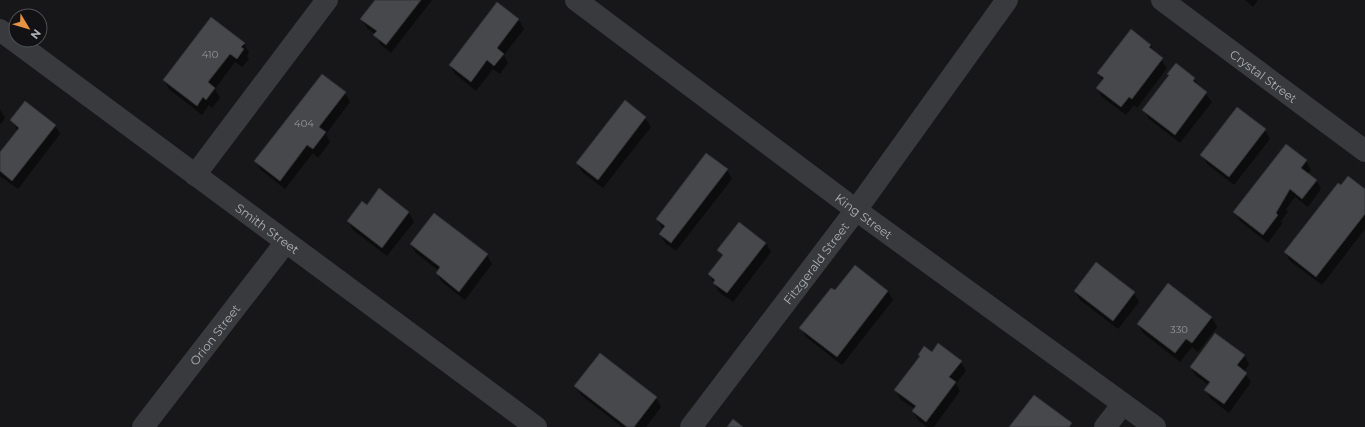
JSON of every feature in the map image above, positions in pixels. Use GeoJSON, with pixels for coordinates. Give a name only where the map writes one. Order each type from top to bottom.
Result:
{"type":"FeatureCollection","features":[{"type":"Feature","properties":{"kind":"street"},"geometry":{"type":"LineString","coordinates":[[195,174],[327,0]]}},
{"type":"Feature","properties":{"kind":"street","name":"King Street"},"geometry":{"type":"LineString","coordinates":[[576,0],[856,210],[1155,427]]}},
{"type":"Feature","properties":{"kind":"street","name":"Fitzgerald Street"},"geometry":{"type":"LineString","coordinates":[[691,427],[856,210],[1007,0]]}},
{"type":"Feature","properties":{"kind":"street","name":"Crystal Street"},"geometry":{"type":"LineString","coordinates":[[1162,0],[1365,151]]}},
{"type":"Feature","properties":{"kind":"street","name":"Smith Street"},"geometry":{"type":"LineString","coordinates":[[0,30],[536,427]]}},
{"type":"Feature","properties":{"kind":"street","name":"Orion Street"},"geometry":{"type":"LineString","coordinates":[[143,427],[286,242]]}},
{"type":"Feature","properties":{"kind":"street"},"geometry":{"type":"LineString","coordinates":[[1105,427],[1123,404]]}},
{"type":"Feature","properties":{"kind":"building"},"geometry":{"type":"Polygon","coordinates":[[[375,0],[421,0],[386,45],[373,35],[377,31],[360,19],[375,0]]]}},
{"type":"Feature","properties":{"kind":"building"},"geometry":{"type":"Polygon","coordinates":[[[497,2],[519,19],[497,48],[504,54],[494,66],[487,60],[471,82],[449,65],[497,2]]]}},
{"type":"Feature","properties":{"kind":"building"},"geometry":{"type":"Polygon","coordinates":[[[211,17],[245,43],[241,47],[244,49],[237,59],[230,54],[208,82],[215,88],[206,100],[203,97],[197,106],[163,80],[211,17]]]}},
{"type":"Feature","properties":{"kind":"building"},"geometry":{"type":"Polygon","coordinates":[[[1131,29],[1151,45],[1149,47],[1163,58],[1132,99],[1129,97],[1121,107],[1096,88],[1104,78],[1097,73],[1131,29]]]}},
{"type":"Feature","properties":{"kind":"building"},"geometry":{"type":"Polygon","coordinates":[[[1176,63],[1195,78],[1193,81],[1207,92],[1175,135],[1142,110],[1169,75],[1167,74],[1176,63]]]}},
{"type":"Feature","properties":{"kind":"building"},"geometry":{"type":"Polygon","coordinates":[[[322,74],[346,92],[319,127],[326,132],[313,149],[307,145],[280,181],[254,161],[322,74]]]}},
{"type":"Feature","properties":{"kind":"building"},"geometry":{"type":"Polygon","coordinates":[[[625,100],[646,117],[598,180],[576,163],[625,100]]]}},
{"type":"Feature","properties":{"kind":"building"},"geometry":{"type":"Polygon","coordinates":[[[25,101],[56,125],[12,181],[0,171],[0,152],[19,128],[10,120],[25,101]]]}},
{"type":"Feature","properties":{"kind":"building"},"geometry":{"type":"Polygon","coordinates":[[[1237,107],[1266,129],[1229,177],[1200,155],[1237,107]]]}},
{"type":"Feature","properties":{"kind":"building"},"geometry":{"type":"Polygon","coordinates":[[[1286,144],[1307,160],[1301,168],[1317,180],[1302,199],[1290,189],[1276,213],[1278,215],[1263,235],[1233,212],[1286,144]]]}},
{"type":"Feature","properties":{"kind":"building"},"geometry":{"type":"Polygon","coordinates":[[[706,153],[728,169],[671,243],[659,234],[665,226],[656,219],[706,153]]]}},
{"type":"Feature","properties":{"kind":"building"},"geometry":{"type":"Polygon","coordinates":[[[1348,176],[1365,189],[1365,214],[1316,277],[1284,252],[1338,183],[1341,185],[1348,176]]]}},
{"type":"Feature","properties":{"kind":"building"},"geometry":{"type":"Polygon","coordinates":[[[379,188],[409,212],[382,248],[347,221],[362,201],[367,205],[379,188]]]}},
{"type":"Feature","properties":{"kind":"building"},"geometry":{"type":"Polygon","coordinates":[[[434,213],[488,254],[459,292],[436,273],[440,267],[410,244],[434,213]]]}},
{"type":"Feature","properties":{"kind":"building"},"geometry":{"type":"Polygon","coordinates":[[[739,222],[766,243],[727,293],[713,283],[715,280],[708,274],[723,255],[717,250],[739,222]]]}},
{"type":"Feature","properties":{"kind":"building"},"geometry":{"type":"Polygon","coordinates":[[[1096,262],[1135,292],[1113,321],[1074,291],[1096,262]]]}},
{"type":"Feature","properties":{"kind":"building"},"geometry":{"type":"Polygon","coordinates":[[[855,265],[888,291],[837,357],[799,328],[831,288],[835,290],[855,265]]]}},
{"type":"Feature","properties":{"kind":"building"},"geometry":{"type":"Polygon","coordinates":[[[1168,283],[1212,317],[1192,343],[1186,339],[1175,353],[1137,324],[1168,283]]]}},
{"type":"Feature","properties":{"kind":"building"},"geometry":{"type":"Polygon","coordinates":[[[1215,333],[1245,355],[1237,365],[1247,373],[1224,404],[1204,390],[1210,382],[1190,367],[1215,333]]]}},
{"type":"Feature","properties":{"kind":"building"},"geometry":{"type":"Polygon","coordinates":[[[938,343],[962,361],[949,377],[956,382],[926,422],[912,411],[916,406],[894,390],[920,356],[918,355],[924,346],[932,352],[938,343]]]}},
{"type":"Feature","properties":{"kind":"building"},"geometry":{"type":"Polygon","coordinates":[[[600,353],[657,397],[634,427],[627,427],[574,386],[600,353]]]}},
{"type":"Feature","properties":{"kind":"building"},"geometry":{"type":"Polygon","coordinates":[[[1034,395],[1072,423],[1069,427],[1009,427],[1034,395]]]}},
{"type":"Feature","properties":{"kind":"building"},"geometry":{"type":"Polygon","coordinates":[[[733,419],[743,427],[727,427],[733,419]]]}}]}
